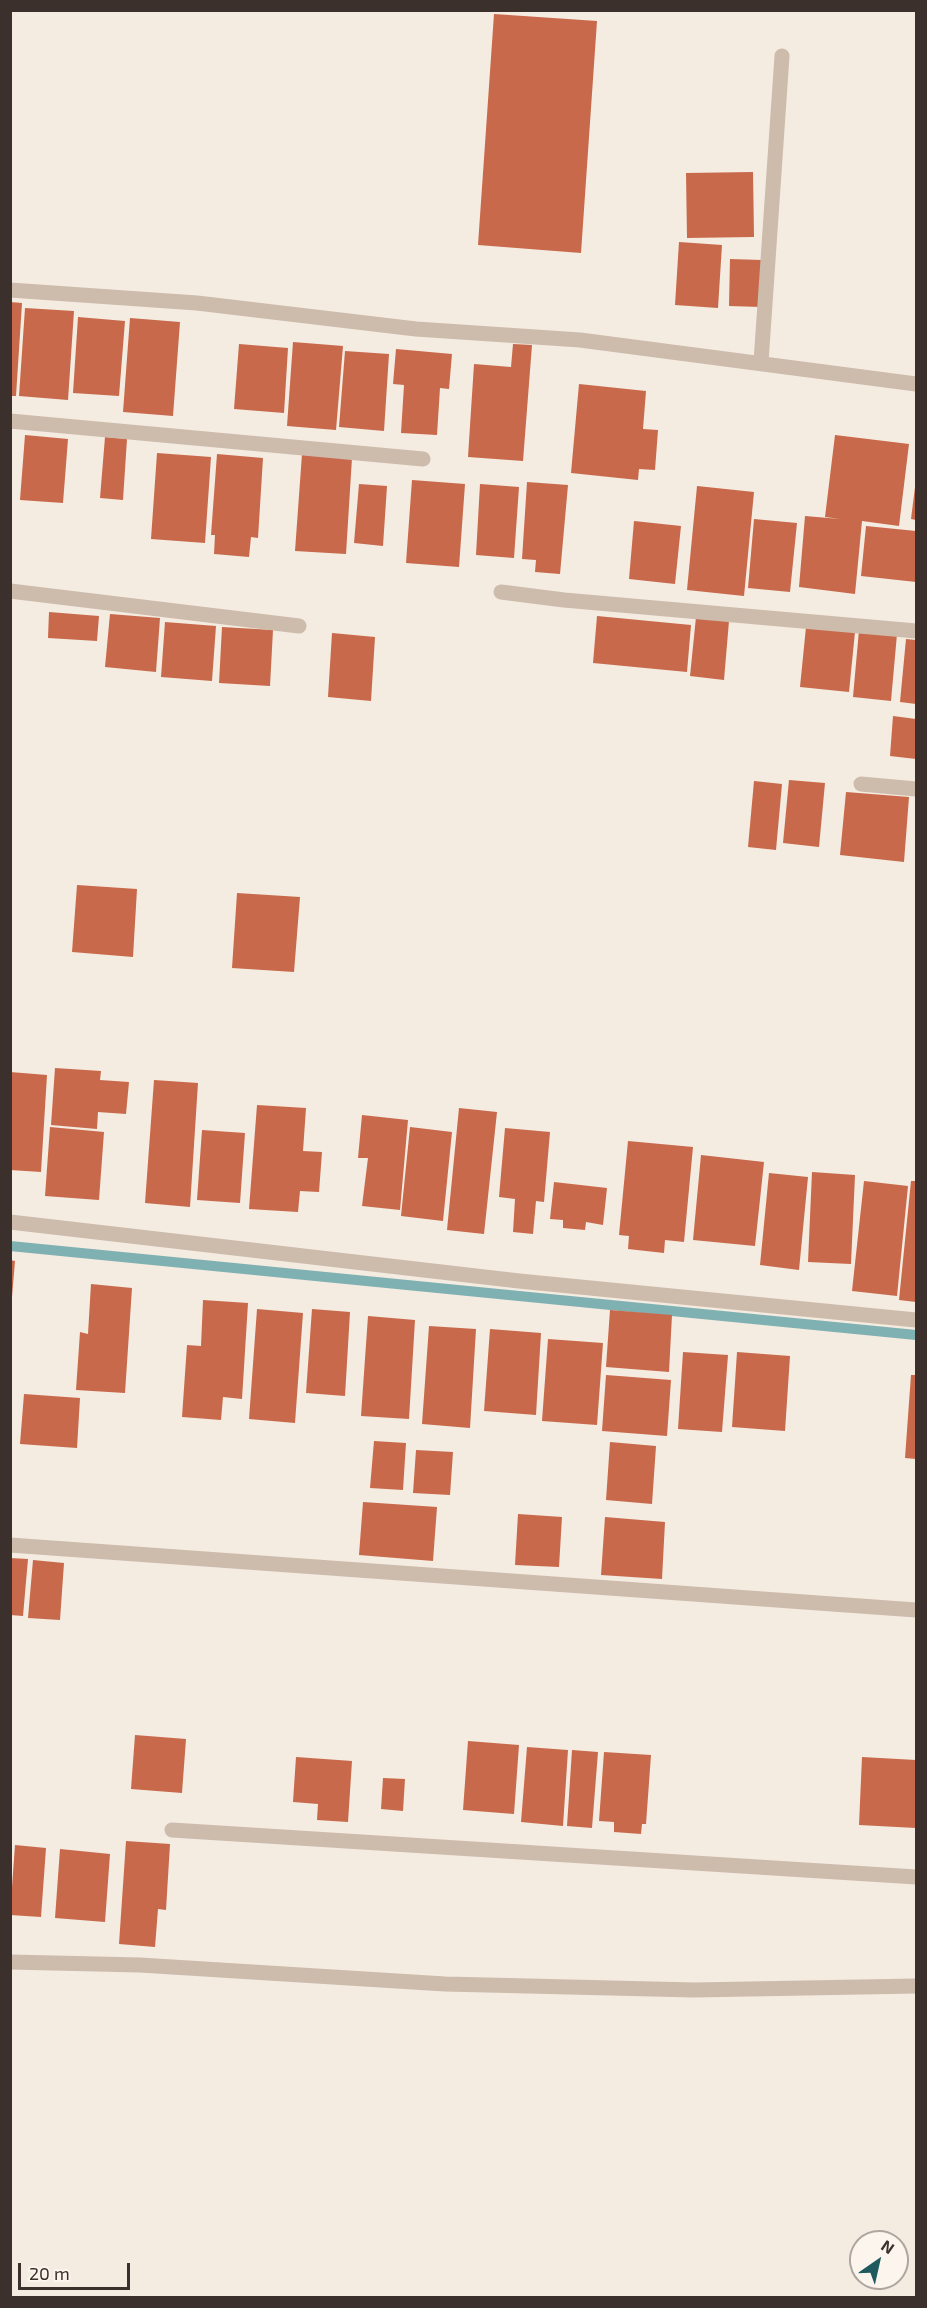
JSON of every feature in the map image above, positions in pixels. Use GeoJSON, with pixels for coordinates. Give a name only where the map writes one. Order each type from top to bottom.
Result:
{"type":"FeatureCollection","features":[{"type":"Feature","properties":{"kind":"street"},"geometry":{"type":"LineString","coordinates":[[761,362],[782,56]]}},
{"type":"Feature","properties":{"kind":"street"},"geometry":{"type":"LineString","coordinates":[[10,290],[196,303],[416,329],[580,339],[916,384]]}},
{"type":"Feature","properties":{"kind":"street"},"geometry":{"type":"LineString","coordinates":[[10,421],[423,459]]}},
{"type":"Feature","properties":{"kind":"street"},"geometry":{"type":"LineString","coordinates":[[10,591],[299,626]]}},
{"type":"Feature","properties":{"kind":"street"},"geometry":{"type":"LineString","coordinates":[[501,592],[564,600],[916,632]]}},
{"type":"Feature","properties":{"kind":"street"},"geometry":{"type":"LineString","coordinates":[[861,784],[916,789]]}},
{"type":"Feature","properties":{"kind":"street"},"geometry":{"type":"LineString","coordinates":[[10,1222],[519,1281],[916,1320]]}},
{"type":"Feature","properties":{"kind":"street"},"geometry":{"type":"LineString","coordinates":[[10,1545],[916,1610]]}},
{"type":"Feature","properties":{"kind":"street"},"geometry":{"type":"LineString","coordinates":[[172,1830],[916,1877]]}},
{"type":"Feature","properties":{"kind":"street"},"geometry":{"type":"LineString","coordinates":[[10,1962],[162,1966],[445,1984],[694,1990],[916,1986]]}},
{"type":"Feature","properties":{"kind":"building"},"geometry":{"type":"Polygon","coordinates":[[[494,14],[597,21],[581,253],[478,245],[494,14]]]}},
{"type":"Feature","properties":{"kind":"building"},"geometry":{"type":"Polygon","coordinates":[[[753,172],[754,237],[687,238],[686,173],[753,172]]]}},
{"type":"Feature","properties":{"kind":"building"},"geometry":{"type":"Polygon","coordinates":[[[679,242],[722,245],[718,308],[675,305],[679,242]]]}},
{"type":"Feature","properties":{"kind":"building"},"geometry":{"type":"Polygon","coordinates":[[[730,259],[762,260],[761,307],[729,306],[730,259]]]}},
{"type":"Feature","properties":{"kind":"building"},"geometry":{"type":"Polygon","coordinates":[[[10,302],[22,303],[16,396],[10,396],[10,302]]]}},
{"type":"Feature","properties":{"kind":"building"},"geometry":{"type":"Polygon","coordinates":[[[25,308],[74,311],[68,400],[19,396],[25,308]]]}},
{"type":"Feature","properties":{"kind":"building"},"geometry":{"type":"Polygon","coordinates":[[[78,317],[125,321],[119,396],[73,393],[78,317]]]}},
{"type":"Feature","properties":{"kind":"building"},"geometry":{"type":"Polygon","coordinates":[[[130,318],[180,322],[173,416],[123,412],[130,318]]]}},
{"type":"Feature","properties":{"kind":"building"},"geometry":{"type":"Polygon","coordinates":[[[293,342],[343,346],[336,430],[287,426],[293,342]]]}},
{"type":"Feature","properties":{"kind":"building"},"geometry":{"type":"Polygon","coordinates":[[[239,344],[288,348],[284,413],[234,409],[239,344]]]}},
{"type":"Feature","properties":{"kind":"building"},"geometry":{"type":"Polygon","coordinates":[[[513,344],[532,345],[523,461],[468,457],[474,364],[511,367],[513,344]]]}},
{"type":"Feature","properties":{"kind":"building"},"geometry":{"type":"Polygon","coordinates":[[[396,349],[452,354],[449,389],[440,388],[437,435],[401,433],[404,385],[393,384],[396,349]]]}},
{"type":"Feature","properties":{"kind":"building"},"geometry":{"type":"Polygon","coordinates":[[[345,351],[389,354],[384,431],[339,427],[345,351]]]}},
{"type":"Feature","properties":{"kind":"building"},"geometry":{"type":"Polygon","coordinates":[[[579,384],[646,391],[643,429],[658,430],[655,470],[639,469],[638,480],[571,473],[579,384]]]}},
{"type":"Feature","properties":{"kind":"building"},"geometry":{"type":"Polygon","coordinates":[[[25,435],[68,439],[63,503],[20,500],[25,435]]]}},
{"type":"Feature","properties":{"kind":"building"},"geometry":{"type":"Polygon","coordinates":[[[835,435],[909,444],[899,526],[862,521],[855,594],[799,587],[805,516],[840,519],[825,517],[835,435]]]}},
{"type":"Feature","properties":{"kind":"building"},"geometry":{"type":"Polygon","coordinates":[[[105,437],[127,439],[123,500],[100,498],[105,437]]]}},
{"type":"Feature","properties":{"kind":"building"},"geometry":{"type":"Polygon","coordinates":[[[157,453],[211,457],[205,543],[151,539],[157,453]]]}},
{"type":"Feature","properties":{"kind":"building"},"geometry":{"type":"Polygon","coordinates":[[[217,454],[263,458],[258,538],[251,537],[249,557],[214,554],[215,535],[211,535],[217,454]]]}},
{"type":"Feature","properties":{"kind":"building"},"geometry":{"type":"Polygon","coordinates":[[[302,454],[352,458],[346,554],[295,551],[302,454]]]}},
{"type":"Feature","properties":{"kind":"building"},"geometry":{"type":"Polygon","coordinates":[[[412,480],[465,484],[459,567],[406,563],[412,480]]]}},
{"type":"Feature","properties":{"kind":"building"},"geometry":{"type":"Polygon","coordinates":[[[527,482],[568,485],[560,574],[535,572],[536,560],[522,559],[527,482]]]}},
{"type":"Feature","properties":{"kind":"building"},"geometry":{"type":"Polygon","coordinates":[[[359,484],[387,486],[383,546],[354,543],[359,484]]]}},
{"type":"Feature","properties":{"kind":"building"},"geometry":{"type":"Polygon","coordinates":[[[480,484],[519,487],[514,558],[476,555],[480,484]]]}},
{"type":"Feature","properties":{"kind":"building"},"geometry":{"type":"Polygon","coordinates":[[[697,486],[754,492],[744,596],[687,590],[697,486]]]}},
{"type":"Feature","properties":{"kind":"building"},"geometry":{"type":"Polygon","coordinates":[[[916,487],[916,520],[911,519],[916,487]]]}},
{"type":"Feature","properties":{"kind":"building"},"geometry":{"type":"Polygon","coordinates":[[[754,519],[797,523],[790,592],[748,588],[754,519]]]}},
{"type":"Feature","properties":{"kind":"building"},"geometry":{"type":"Polygon","coordinates":[[[634,521],[681,526],[675,584],[629,579],[634,521]]]}},
{"type":"Feature","properties":{"kind":"building"},"geometry":{"type":"Polygon","coordinates":[[[866,526],[916,531],[916,582],[861,576],[866,526]]]}},
{"type":"Feature","properties":{"kind":"building"},"geometry":{"type":"Polygon","coordinates":[[[49,612],[99,616],[97,641],[48,638],[49,612]]]}},
{"type":"Feature","properties":{"kind":"building"},"geometry":{"type":"Polygon","coordinates":[[[110,614],[160,618],[156,672],[105,667],[110,614]]]}},
{"type":"Feature","properties":{"kind":"building"},"geometry":{"type":"Polygon","coordinates":[[[597,616],[691,625],[687,672],[593,663],[597,616]]]}},
{"type":"Feature","properties":{"kind":"building"},"geometry":{"type":"Polygon","coordinates":[[[696,617],[729,621],[724,680],[690,676],[696,617]]]}},
{"type":"Feature","properties":{"kind":"building"},"geometry":{"type":"Polygon","coordinates":[[[165,622],[216,626],[212,681],[161,677],[165,622]]]}},
{"type":"Feature","properties":{"kind":"building"},"geometry":{"type":"Polygon","coordinates":[[[222,627],[273,630],[270,686],[219,683],[222,627]]]}},
{"type":"Feature","properties":{"kind":"building"},"geometry":{"type":"Polygon","coordinates":[[[806,627],[855,632],[849,692],[800,687],[806,627]]]}},
{"type":"Feature","properties":{"kind":"building"},"geometry":{"type":"Polygon","coordinates":[[[859,630],[897,634],[891,701],[853,697],[859,630]]]}},
{"type":"Feature","properties":{"kind":"building"},"geometry":{"type":"Polygon","coordinates":[[[332,633],[375,637],[371,701],[328,697],[332,633]]]}},
{"type":"Feature","properties":{"kind":"building"},"geometry":{"type":"Polygon","coordinates":[[[906,639],[916,640],[916,704],[900,702],[906,639]]]}},
{"type":"Feature","properties":{"kind":"building"},"geometry":{"type":"Polygon","coordinates":[[[893,716],[916,719],[916,759],[890,756],[893,716]]]}},
{"type":"Feature","properties":{"kind":"building"},"geometry":{"type":"Polygon","coordinates":[[[789,780],[825,783],[819,847],[783,843],[789,780]]]}},
{"type":"Feature","properties":{"kind":"building"},"geometry":{"type":"Polygon","coordinates":[[[754,781],[782,784],[776,850],[748,847],[754,781]]]}},
{"type":"Feature","properties":{"kind":"building"},"geometry":{"type":"Polygon","coordinates":[[[846,792],[909,797],[904,862],[840,855],[846,792]]]}},
{"type":"Feature","properties":{"kind":"building"},"geometry":{"type":"Polygon","coordinates":[[[77,885],[137,889],[133,957],[72,952],[77,885]]]}},
{"type":"Feature","properties":{"kind":"building"},"geometry":{"type":"Polygon","coordinates":[[[237,893],[300,897],[294,972],[232,968],[237,893]]]}},
{"type":"Feature","properties":{"kind":"building"},"geometry":{"type":"Polygon","coordinates":[[[55,1068],[101,1071],[100,1080],[129,1082],[126,1114],[98,1112],[97,1129],[51,1125],[55,1068]]]}},
{"type":"Feature","properties":{"kind":"building"},"geometry":{"type":"Polygon","coordinates":[[[10,1072],[47,1075],[41,1172],[10,1170],[10,1072]]]}},
{"type":"Feature","properties":{"kind":"building"},"geometry":{"type":"Polygon","coordinates":[[[154,1080],[198,1083],[190,1207],[145,1203],[154,1080]]]}},
{"type":"Feature","properties":{"kind":"building"},"geometry":{"type":"Polygon","coordinates":[[[257,1105],[306,1108],[303,1151],[322,1152],[319,1192],[300,1191],[298,1212],[249,1209],[257,1105]]]}},
{"type":"Feature","properties":{"kind":"building"},"geometry":{"type":"Polygon","coordinates":[[[459,1108],[497,1112],[484,1234],[447,1230],[459,1108]]]}},
{"type":"Feature","properties":{"kind":"building"},"geometry":{"type":"Polygon","coordinates":[[[362,1115],[408,1120],[400,1210],[362,1206],[368,1158],[358,1158],[362,1115]]]}},
{"type":"Feature","properties":{"kind":"building"},"geometry":{"type":"Polygon","coordinates":[[[50,1127],[104,1132],[99,1200],[45,1196],[50,1127]]]}},
{"type":"Feature","properties":{"kind":"building"},"geometry":{"type":"Polygon","coordinates":[[[410,1127],[452,1132],[443,1221],[401,1216],[410,1127]]]}},
{"type":"Feature","properties":{"kind":"building"},"geometry":{"type":"Polygon","coordinates":[[[505,1128],[550,1132],[544,1202],[536,1201],[533,1234],[513,1232],[515,1199],[499,1197],[505,1128]]]}},
{"type":"Feature","properties":{"kind":"building"},"geometry":{"type":"Polygon","coordinates":[[[202,1130],[245,1133],[240,1203],[197,1200],[202,1130]]]}},
{"type":"Feature","properties":{"kind":"building"},"geometry":{"type":"Polygon","coordinates":[[[628,1141],[693,1147],[684,1242],[665,1240],[664,1253],[628,1249],[629,1236],[619,1235],[628,1141]]]}},
{"type":"Feature","properties":{"kind":"building"},"geometry":{"type":"Polygon","coordinates":[[[701,1155],[764,1162],[755,1246],[693,1240],[701,1155]]]}},
{"type":"Feature","properties":{"kind":"building"},"geometry":{"type":"Polygon","coordinates":[[[812,1172],[855,1175],[851,1264],[808,1262],[812,1172]]]}},
{"type":"Feature","properties":{"kind":"building"},"geometry":{"type":"Polygon","coordinates":[[[769,1173],[808,1177],[799,1270],[760,1265],[769,1173]]]}},
{"type":"Feature","properties":{"kind":"building"},"geometry":{"type":"Polygon","coordinates":[[[864,1181],[908,1186],[897,1296],[852,1291],[864,1181]]]}},
{"type":"Feature","properties":{"kind":"building"},"geometry":{"type":"Polygon","coordinates":[[[911,1181],[916,1181],[916,1302],[899,1300],[911,1181]]]}},
{"type":"Feature","properties":{"kind":"building"},"geometry":{"type":"Polygon","coordinates":[[[554,1182],[607,1188],[603,1225],[586,1222],[585,1230],[563,1228],[563,1220],[550,1219],[554,1182]]]}},
{"type":"Feature","properties":{"kind":"building"},"geometry":{"type":"Polygon","coordinates":[[[10,1260],[15,1261],[12,1297],[10,1297],[10,1260]]]}},
{"type":"Feature","properties":{"kind":"building"},"geometry":{"type":"Polygon","coordinates":[[[91,1284],[132,1288],[125,1393],[76,1390],[80,1332],[88,1334],[91,1284]]]}},
{"type":"Feature","properties":{"kind":"building"},"geometry":{"type":"Polygon","coordinates":[[[203,1300],[248,1303],[242,1399],[223,1397],[221,1420],[182,1417],[187,1345],[201,1346],[203,1300]]]}},
{"type":"Feature","properties":{"kind":"building"},"geometry":{"type":"Polygon","coordinates":[[[257,1309],[303,1313],[295,1423],[249,1419],[257,1309]]]}},
{"type":"Feature","properties":{"kind":"building"},"geometry":{"type":"Polygon","coordinates":[[[312,1309],[350,1312],[345,1396],[306,1393],[312,1309]]]}},
{"type":"Feature","properties":{"kind":"building"},"geometry":{"type":"Polygon","coordinates":[[[610,1310],[672,1315],[669,1372],[606,1367],[610,1310]]]}},
{"type":"Feature","properties":{"kind":"building"},"geometry":{"type":"Polygon","coordinates":[[[368,1316],[415,1320],[409,1419],[361,1416],[368,1316]]]}},
{"type":"Feature","properties":{"kind":"building"},"geometry":{"type":"Polygon","coordinates":[[[429,1326],[476,1329],[470,1428],[422,1424],[429,1326]]]}},
{"type":"Feature","properties":{"kind":"building"},"geometry":{"type":"Polygon","coordinates":[[[490,1329],[541,1333],[536,1415],[484,1411],[490,1329]]]}},
{"type":"Feature","properties":{"kind":"building"},"geometry":{"type":"Polygon","coordinates":[[[548,1339],[603,1343],[597,1425],[542,1421],[548,1339]]]}},
{"type":"Feature","properties":{"kind":"building"},"geometry":{"type":"Polygon","coordinates":[[[683,1352],[728,1355],[722,1432],[678,1429],[683,1352]]]}},
{"type":"Feature","properties":{"kind":"building"},"geometry":{"type":"Polygon","coordinates":[[[737,1352],[790,1356],[785,1431],[732,1427],[737,1352]]]}},
{"type":"Feature","properties":{"kind":"building"},"geometry":{"type":"Polygon","coordinates":[[[606,1375],[671,1380],[667,1436],[602,1431],[606,1375]]]}},
{"type":"Feature","properties":{"kind":"building"},"geometry":{"type":"Polygon","coordinates":[[[911,1375],[916,1375],[916,1459],[905,1458],[911,1375]]]}},
{"type":"Feature","properties":{"kind":"building"},"geometry":{"type":"Polygon","coordinates":[[[24,1394],[80,1398],[77,1448],[20,1444],[24,1394]]]}},
{"type":"Feature","properties":{"kind":"building"},"geometry":{"type":"Polygon","coordinates":[[[374,1441],[406,1443],[403,1490],[370,1488],[374,1441]]]}},
{"type":"Feature","properties":{"kind":"building"},"geometry":{"type":"Polygon","coordinates":[[[610,1442],[656,1446],[652,1504],[606,1500],[610,1442]]]}},
{"type":"Feature","properties":{"kind":"building"},"geometry":{"type":"Polygon","coordinates":[[[416,1450],[453,1452],[450,1495],[413,1493],[416,1450]]]}},
{"type":"Feature","properties":{"kind":"building"},"geometry":{"type":"Polygon","coordinates":[[[363,1502],[437,1507],[433,1561],[359,1555],[363,1502]]]}},
{"type":"Feature","properties":{"kind":"building"},"geometry":{"type":"Polygon","coordinates":[[[518,1514],[562,1517],[559,1567],[515,1565],[518,1514]]]}},
{"type":"Feature","properties":{"kind":"building"},"geometry":{"type":"Polygon","coordinates":[[[605,1517],[665,1522],[662,1579],[601,1575],[605,1517]]]}},
{"type":"Feature","properties":{"kind":"building"},"geometry":{"type":"Polygon","coordinates":[[[10,1558],[28,1559],[23,1616],[10,1615],[10,1558]]]}},
{"type":"Feature","properties":{"kind":"building"},"geometry":{"type":"Polygon","coordinates":[[[33,1560],[64,1563],[60,1620],[28,1618],[33,1560]]]}},
{"type":"Feature","properties":{"kind":"building"},"geometry":{"type":"Polygon","coordinates":[[[135,1735],[186,1739],[182,1793],[131,1789],[135,1735]]]}},
{"type":"Feature","properties":{"kind":"building"},"geometry":{"type":"Polygon","coordinates":[[[468,1741],[519,1745],[514,1814],[463,1810],[468,1741]]]}},
{"type":"Feature","properties":{"kind":"building"},"geometry":{"type":"Polygon","coordinates":[[[527,1747],[568,1750],[563,1826],[521,1822],[527,1747]]]}},
{"type":"Feature","properties":{"kind":"building"},"geometry":{"type":"Polygon","coordinates":[[[572,1750],[598,1752],[592,1828],[567,1826],[572,1750]]]}},
{"type":"Feature","properties":{"kind":"building"},"geometry":{"type":"Polygon","coordinates":[[[604,1752],[651,1755],[646,1824],[642,1824],[641,1834],[614,1832],[614,1822],[599,1821],[604,1752]]]}},
{"type":"Feature","properties":{"kind":"building"},"geometry":{"type":"Polygon","coordinates":[[[296,1757],[352,1761],[348,1822],[317,1820],[318,1804],[293,1802],[296,1757]]]}},
{"type":"Feature","properties":{"kind":"building"},"geometry":{"type":"Polygon","coordinates":[[[862,1757],[916,1760],[916,1828],[859,1825],[862,1757]]]}},
{"type":"Feature","properties":{"kind":"building"},"geometry":{"type":"Polygon","coordinates":[[[383,1778],[405,1779],[403,1811],[381,1809],[383,1778]]]}},
{"type":"Feature","properties":{"kind":"building"},"geometry":{"type":"Polygon","coordinates":[[[126,1841],[170,1844],[166,1910],[158,1909],[155,1947],[119,1944],[126,1841]]]}},
{"type":"Feature","properties":{"kind":"building"},"geometry":{"type":"Polygon","coordinates":[[[15,1845],[46,1848],[41,1917],[10,1915],[15,1845]]]}},
{"type":"Feature","properties":{"kind":"building"},"geometry":{"type":"Polygon","coordinates":[[[60,1849],[110,1854],[105,1922],[55,1918],[60,1849]]]}},
{"type":"Feature","properties":{"kind":"waterway"},"geometry":{"type":"LineString","coordinates":[[10,1246],[916,1335]]}}]}
